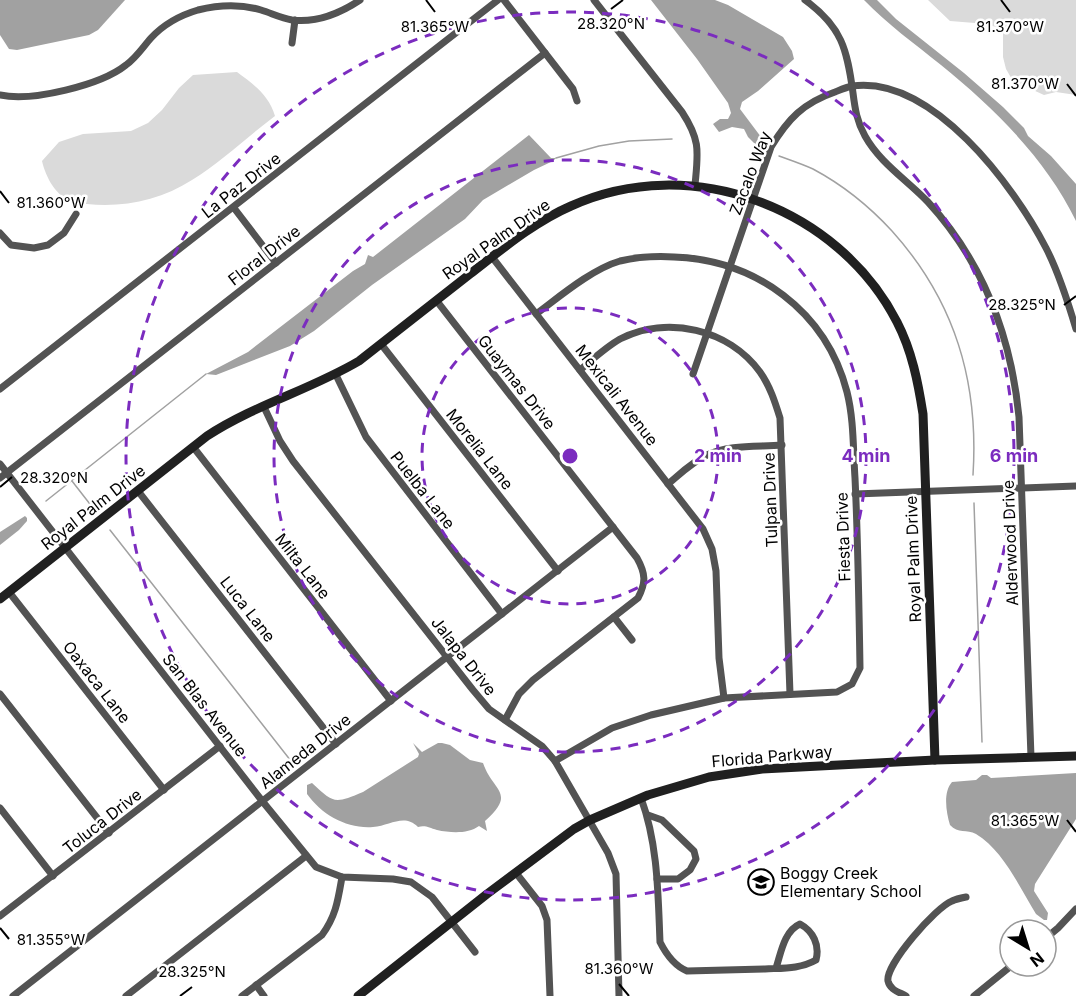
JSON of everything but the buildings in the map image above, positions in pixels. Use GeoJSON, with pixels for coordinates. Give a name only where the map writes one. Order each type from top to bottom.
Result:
{"type":"FeatureCollection","features":[{"type":"Feature","properties":{"kind":"street"},"geometry":{"type":"LineString","coordinates":[[0,95],[32,97],[108,77],[134,59],[158,31],[182,16],[197,11],[237,6],[260,9],[295,20],[321,19],[333,16],[360,0]]}},
{"type":"Feature","properties":{"kind":"street","name":"La Paz Drive"},"geometry":{"type":"LineString","coordinates":[[0,389],[498,0]]}},
{"type":"Feature","properties":{"kind":"street"},"geometry":{"type":"LineString","coordinates":[[504,0],[573,89],[577,101]]}},
{"type":"Feature","properties":{"kind":"street"},"geometry":{"type":"LineString","coordinates":[[594,0],[682,112],[694,131],[698,155],[695,186]]}},
{"type":"Feature","properties":{"kind":"street","name":"Alderwood Drive"},"geometry":{"type":"LineString","coordinates":[[805,0],[823,13],[834,26],[848,54],[859,124],[870,146],[944,220],[972,261],[999,317],[1017,391],[1031,757]]}},
{"type":"Feature","properties":{"kind":"street"},"geometry":{"type":"LineString","coordinates":[[291,43],[295,20]]}},
{"type":"Feature","properties":{"kind":"street","name":"Floral Drive"},"geometry":{"type":"LineString","coordinates":[[0,478],[545,53]]}},
{"type":"Feature","properties":{"kind":"street","name":"Zacalo Way"},"geometry":{"type":"LineString","coordinates":[[693,374],[771,147],[790,119],[818,99],[852,86],[877,87],[911,97],[934,111],[970,143],[1020,205],[1046,249],[1069,305],[1076,329]]}},
{"type":"Feature","properties":{"kind":"street","name":"Royal Palm Drive"},"geometry":{"type":"LineString","coordinates":[[0,599],[232,420],[336,375],[359,361],[537,224],[598,195],[639,188],[695,186],[723,190],[754,199],[797,218],[837,246],[867,277],[897,321],[907,344],[920,392],[923,414],[935,760]]}},
{"type":"Feature","properties":{"kind":"street"},"geometry":{"type":"LineString","coordinates":[[234,208],[276,263]]}},
{"type":"Feature","properties":{"kind":"street"},"geometry":{"type":"LineString","coordinates":[[0,233],[11,245],[34,248],[48,244],[64,233],[76,214]]}},
{"type":"Feature","properties":{"kind":"street","name":"Fiesta Drive"},"geometry":{"type":"LineString","coordinates":[[536,314],[583,279],[619,262],[654,256],[694,258],[730,266],[776,290],[813,324],[840,373],[849,403],[855,494],[860,668],[848,687],[837,692],[724,698],[651,715],[612,728],[555,761]]}},
{"type":"Feature","properties":{"kind":"street","name":"Mexicali Avenue"},"geometry":{"type":"LineString","coordinates":[[492,257],[703,529],[712,549],[716,571],[719,658],[724,698]]}},
{"type":"Feature","properties":{"kind":"street","name":"Guaymas Drive"},"geometry":{"type":"LineString","coordinates":[[436,300],[644,570],[645,585],[638,598],[532,680],[519,694],[505,720]]}},
{"type":"Feature","properties":{"kind":"street","name":"Tulpan Drive"},"geometry":{"type":"LineString","coordinates":[[580,370],[620,340],[637,333],[668,327],[693,329],[729,343],[748,358],[770,387],[780,418],[782,445],[790,694]]}},
{"type":"Feature","properties":{"kind":"street","name":"Morelia Lane"},"geometry":{"type":"LineString","coordinates":[[381,344],[558,571]]}},
{"type":"Feature","properties":{"kind":"street","name":"Puelba Lane"},"geometry":{"type":"LineString","coordinates":[[336,375],[366,437],[502,614]]}},
{"type":"Feature","properties":{"kind":"street","name":"Jalapa Drive"},"geometry":{"type":"LineString","coordinates":[[264,407],[280,441],[293,460],[489,709],[542,746],[555,761],[608,853],[616,874],[619,996]]}},
{"type":"Feature","properties":{"kind":"street"},"geometry":{"type":"LineString","coordinates":[[668,484],[699,460],[715,452],[731,448],[782,445]]}},
{"type":"Feature","properties":{"kind":"street","name":"Milta Lane"},"geometry":{"type":"LineString","coordinates":[[194,448],[391,701]]}},
{"type":"Feature","properties":{"kind":"street","name":"San Blas Avenue"},"geometry":{"type":"LineString","coordinates":[[0,464],[262,802],[316,867],[342,877],[411,882],[432,897],[475,952]]}},
{"type":"Feature","properties":{"kind":"street"},"geometry":{"type":"LineString","coordinates":[[855,494],[1076,486]]}},
{"type":"Feature","properties":{"kind":"street","name":"Luca Lane"},"geometry":{"type":"LineString","coordinates":[[138,491],[336,744]]}},
{"type":"Feature","properties":{"kind":"street","name":"Alameda Drive"},"geometry":{"type":"LineString","coordinates":[[13,996],[613,527]]}},
{"type":"Feature","properties":{"kind":"street","name":"Oaxaca Lane"},"geometry":{"type":"LineString","coordinates":[[9,592],[164,790]]}},
{"type":"Feature","properties":{"kind":"street"},"geometry":{"type":"LineString","coordinates":[[614,617],[632,640]]}},
{"type":"Feature","properties":{"kind":"street"},"geometry":{"type":"LineString","coordinates":[[0,694],[109,832]]}},
{"type":"Feature","properties":{"kind":"street","name":"Toluca Drive"},"geometry":{"type":"LineString","coordinates":[[0,916],[220,746]]}},
{"type":"Feature","properties":{"kind":"street","name":"Florida Parkway"},"geometry":{"type":"LineString","coordinates":[[358,996],[574,829],[642,798],[709,777],[762,769],[935,760],[1076,756]]}},
{"type":"Feature","properties":{"kind":"street"},"geometry":{"type":"LineString","coordinates":[[642,798],[648,815],[657,879],[660,942],[665,952],[681,969],[687,971],[776,968],[805,966],[816,960],[818,952],[809,929],[800,924],[792,927],[776,968]]}},
{"type":"Feature","properties":{"kind":"street"},"geometry":{"type":"LineString","coordinates":[[0,808],[53,876]]}},
{"type":"Feature","properties":{"kind":"street"},"geometry":{"type":"LineString","coordinates":[[648,815],[662,820],[694,850],[696,859],[690,870],[678,879],[657,879]]}},
{"type":"Feature","properties":{"kind":"street"},"geometry":{"type":"LineString","coordinates":[[126,996],[306,856]]}},
{"type":"Feature","properties":{"kind":"street"},"geometry":{"type":"LineString","coordinates":[[516,873],[542,906],[547,920],[550,996]]}},
{"type":"Feature","properties":{"kind":"street"},"geometry":{"type":"LineString","coordinates":[[242,996],[322,935],[337,910],[342,877]]}},
{"type":"Feature","properties":{"kind":"street"},"geometry":{"type":"LineString","coordinates":[[906,996],[892,989],[888,981],[890,970],[922,926],[951,901],[966,897]]}},
{"type":"Feature","properties":{"kind":"street"},"geometry":{"type":"LineString","coordinates":[[1058,928],[1076,909]]}},
{"type":"Feature","properties":{"kind":"street"},"geometry":{"type":"LineString","coordinates":[[974,996],[998,977]]}},
{"type":"Feature","properties":{"kind":"street"},"geometry":{"type":"LineString","coordinates":[[256,985],[264,996]]}},
{"type":"Feature","properties":{"kind":"shaded area"},"geometry":{"type":"Polygon","coordinates":[[[0,0],[125,0],[98,30],[89,35],[17,50],[9,49],[0,35],[0,0]]]}},
{"type":"Feature","properties":{"kind":"shaded area"},"geometry":{"type":"Polygon","coordinates":[[[651,0],[715,0],[728,5],[783,37],[794,59],[742,102],[740,109],[764,141],[756,145],[744,129],[732,127],[719,132],[713,124],[720,119],[728,119],[731,113],[728,103],[651,0]]]}},
{"type":"Feature","properties":{"kind":"shaded area"},"geometry":{"type":"Polygon","coordinates":[[[864,0],[877,0],[896,19],[1003,107],[1024,128],[1028,136],[1051,156],[1076,184],[1076,221],[1050,177],[999,117],[864,0]]]}},
{"type":"Feature","properties":{"kind":"shaded area"},"geometry":{"type":"Polygon","coordinates":[[[928,0],[1076,0],[1076,95],[1056,92],[1044,95],[1013,81],[1006,69],[1003,57],[1003,28],[950,21],[928,0]]]}},
{"type":"Feature","properties":{"kind":"shaded area"},"geometry":{"type":"Polygon","coordinates":[[[237,72],[265,96],[275,116],[213,165],[180,187],[141,201],[114,205],[80,204],[67,200],[49,180],[42,161],[59,142],[83,134],[131,131],[148,123],[193,75],[237,72]]]}},
{"type":"Feature","properties":{"kind":"shaded area"},"geometry":{"type":"Polygon","coordinates":[[[529,135],[551,158],[556,158],[483,200],[465,219],[372,285],[314,331],[290,346],[216,375],[206,374],[248,352],[365,264],[368,255],[373,257],[529,135]]]}},
{"type":"Feature","properties":{"kind":"shaded area"},"geometry":{"type":"Polygon","coordinates":[[[25,516],[27,521],[0,545],[0,532],[25,516]]]}},
{"type":"Feature","properties":{"kind":"shaded area"},"geometry":{"type":"Polygon","coordinates":[[[413,743],[422,752],[438,743],[450,745],[470,760],[483,763],[500,792],[501,798],[500,804],[485,821],[487,831],[479,826],[465,832],[448,832],[418,827],[407,821],[373,827],[354,826],[328,814],[307,794],[307,785],[312,783],[334,800],[345,799],[363,792],[418,757],[419,754],[413,743]]]}},
{"type":"Feature","properties":{"kind":"shaded area"},"geometry":{"type":"Polygon","coordinates":[[[1076,773],[1076,819],[1035,884],[1034,891],[1048,913],[1047,918],[1041,918],[1036,914],[1003,859],[986,841],[976,834],[956,830],[950,825],[946,797],[952,782],[976,780],[982,775],[991,778],[1076,773]]]}},
{"type":"Feature","properties":{"kind":"waterway"},"geometry":{"type":"LineString","coordinates":[[556,158],[599,146],[629,141],[672,139]]}},
{"type":"Feature","properties":{"kind":"waterway"},"geometry":{"type":"LineString","coordinates":[[779,156],[824,175],[865,205],[892,231],[914,258],[932,286],[947,314],[967,375],[972,407],[973,475]]}},
{"type":"Feature","properties":{"kind":"waterway"},"geometry":{"type":"LineString","coordinates":[[46,501],[206,374]]}},
{"type":"Feature","properties":{"kind":"waterway"},"geometry":{"type":"LineString","coordinates":[[72,481],[93,508]]}},
{"type":"Feature","properties":{"kind":"waterway"},"geometry":{"type":"LineString","coordinates":[[974,503],[982,742]]}},
{"type":"Feature","properties":{"kind":"waterway"},"geometry":{"type":"LineString","coordinates":[[110,530],[291,761]]}},
{"type":"Feature","properties":{"kind":"place","name":"Boggy Creek Elementary School"},"geometry":{"type":"Point","coordinates":[761,882]}}]}
